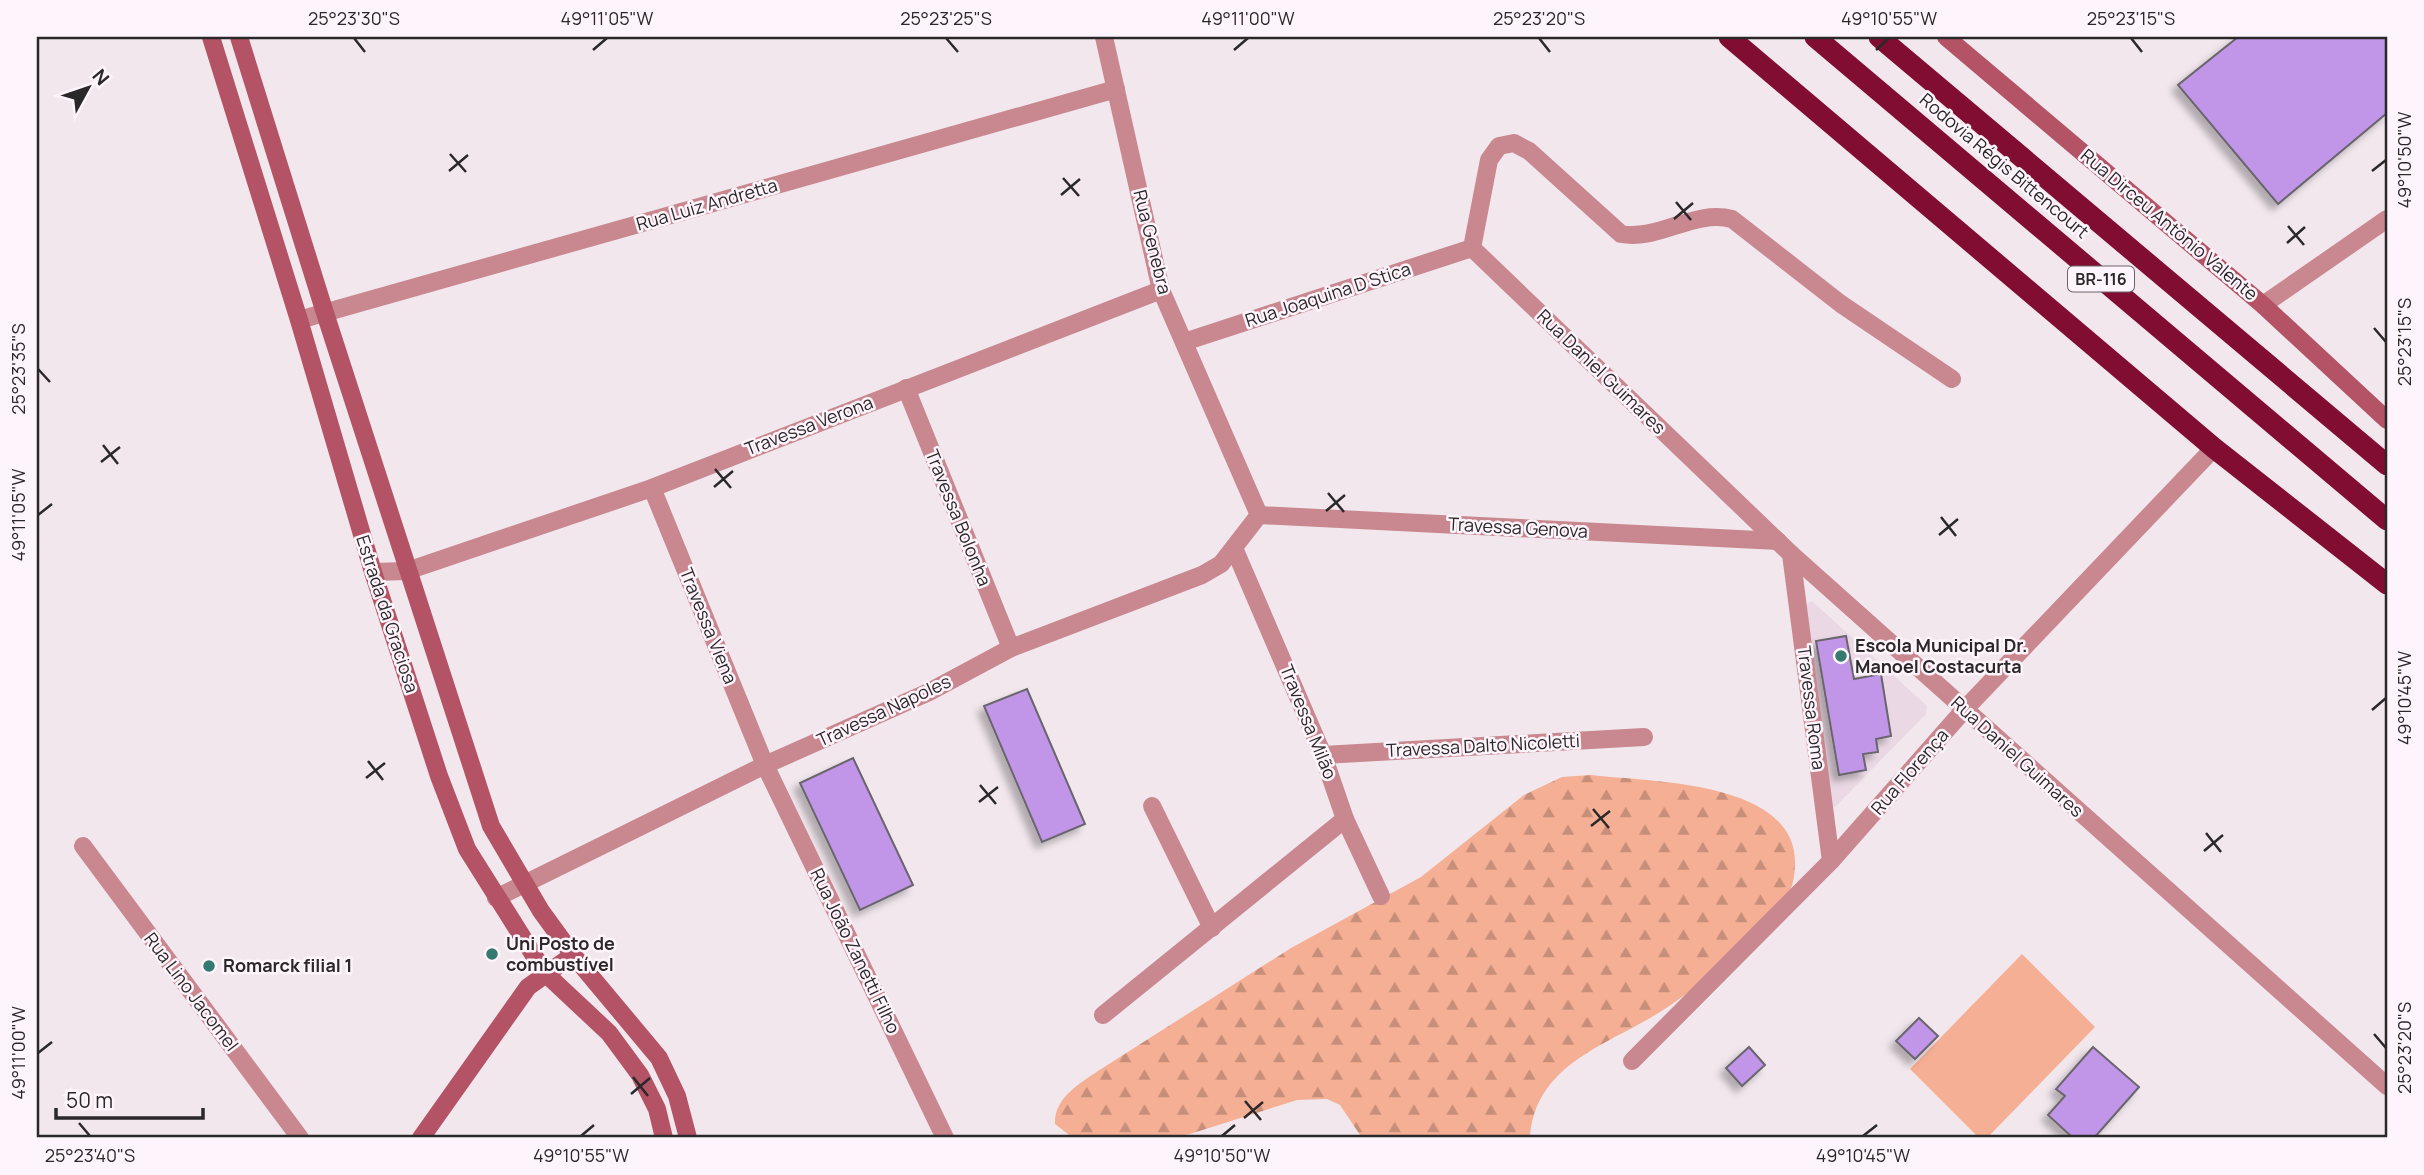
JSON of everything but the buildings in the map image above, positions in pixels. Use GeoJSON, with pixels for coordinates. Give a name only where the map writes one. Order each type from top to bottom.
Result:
{"type":"FeatureCollection","features":[{"type":"Feature","properties":{"kind":"highway"},"geometry":{"type":"LineString","coordinates":[[1729,37],[2214,448],[2387,584]]}},
{"type":"Feature","properties":{"kind":"highway","name":"Rodovia Régis Bittencourt"},"geometry":{"type":"LineString","coordinates":[[1815,37],[2387,520]]}},
{"type":"Feature","properties":{"kind":"highway","name":"Rodovia Régis Bittencourt"},"geometry":{"type":"LineString","coordinates":[[1879,37],[2387,465]]}},
{"type":"Feature","properties":{"kind":"main road","name":"Estrada da Graciosa"},"geometry":{"type":"LineString","coordinates":[[211,37],[299,320],[373,572],[443,788],[467,849],[545,973],[609,1034],[632,1065],[657,1109],[664,1138]]}},
{"type":"Feature","properties":{"kind":"main road","name":"Estrada da Graciosa"},"geometry":{"type":"LineString","coordinates":[[239,37],[475,784],[491,826],[523,883],[573,955],[659,1058],[677,1096],[688,1138]]}},
{"type":"Feature","properties":{"kind":"main road","name":"Rua Dirceu Antônio Valente"},"geometry":{"type":"LineString","coordinates":[[1946,37],[2263,305],[2387,420]]}},
{"type":"Feature","properties":{"kind":"main road"},"geometry":{"type":"LineString","coordinates":[[421,1138],[528,986],[573,955]]}},
{"type":"Feature","properties":{"kind":"street","name":"Rua Genebra"},"geometry":{"type":"LineString","coordinates":[[1104,37],[1161,290],[1259,515]]}},
{"type":"Feature","properties":{"kind":"street","name":"Rua Luiz Andretta"},"geometry":{"type":"LineString","coordinates":[[299,320],[1115,89]]}},
{"type":"Feature","properties":{"kind":"street"},"geometry":{"type":"LineString","coordinates":[[1472,247],[1489,160],[1499,146],[1514,144],[1529,151],[1622,234],[1637,237],[1714,214],[1731,219],[1841,304],[1952,379]]}},
{"type":"Feature","properties":{"kind":"street"},"geometry":{"type":"LineString","coordinates":[[2263,305],[2387,219]]}},
{"type":"Feature","properties":{"kind":"street","name":"Rua Joaquina D Stica"},"geometry":{"type":"LineString","coordinates":[[1184,342],[1472,247]]}},
{"type":"Feature","properties":{"kind":"street","name":"Rua Daniel Guimares"},"geometry":{"type":"LineString","coordinates":[[1472,247],[1784,547],[2387,1086]]}},
{"type":"Feature","properties":{"kind":"street","name":"Travessa Verona"},"geometry":{"type":"LineString","coordinates":[[373,572],[407,571],[652,488],[1161,290]]}},
{"type":"Feature","properties":{"kind":"street","name":"Travessa Bolonha"},"geometry":{"type":"LineString","coordinates":[[906,388],[1011,648]]}},
{"type":"Feature","properties":{"kind":"street","name":"Rua Florença"},"geometry":{"type":"LineString","coordinates":[[1632,1061],[1831,862],[1964,710],[2214,448]]}},
{"type":"Feature","properties":{"kind":"street","name":"Travessa Viena"},"geometry":{"type":"LineString","coordinates":[[652,488],[765,765]]}},
{"type":"Feature","properties":{"kind":"street","name":"Travessa Genova"},"geometry":{"type":"LineString","coordinates":[[1259,515],[1784,547]]}},
{"type":"Feature","properties":{"kind":"street","name":"Travessa Napoles"},"geometry":{"type":"LineString","coordinates":[[496,898],[765,765],[929,692],[1011,648],[1202,575],[1221,564],[1259,515]]}},
{"type":"Feature","properties":{"kind":"street","name":"Travessa Roma"},"geometry":{"type":"LineString","coordinates":[[1784,547],[1831,862]]}},
{"type":"Feature","properties":{"kind":"street","name":"Travessa Milão"},"geometry":{"type":"LineString","coordinates":[[1234,548],[1323,755],[1345,819],[1381,896]]}},
{"type":"Feature","properties":{"kind":"street","name":"Travessa Dalto Nicoletti"},"geometry":{"type":"LineString","coordinates":[[1323,755],[1644,737]]}},
{"type":"Feature","properties":{"kind":"street","name":"Rua João Zanetti Filho"},"geometry":{"type":"LineString","coordinates":[[765,765],[945,1138]]}},
{"type":"Feature","properties":{"kind":"street"},"geometry":{"type":"LineString","coordinates":[[1152,806],[1212,928]]}},
{"type":"Feature","properties":{"kind":"street"},"geometry":{"type":"LineString","coordinates":[[1103,1015],[1345,819]]}},
{"type":"Feature","properties":{"kind":"street","name":"Rua Lino Jacomel"},"geometry":{"type":"LineString","coordinates":[[83,846],[300,1138]]}},
{"type":"Feature","properties":{"kind":"shaded area","name":"Escola Municipal Dr. Manoel Costacurta"},"geometry":{"type":"Polygon","coordinates":[[[1812,601],[1927,706],[1926,714],[1835,807],[1829,805],[1804,606],[1812,601]]]}},
{"type":"Feature","properties":{"kind":"green space"},"geometry":{"type":"Polygon","coordinates":[[[1591,775],[1682,784],[1747,801],[1773,816],[1789,837],[1795,865],[1794,877],[1787,898],[1776,915],[1707,977],[1660,1012],[1596,1047],[1559,1075],[1545,1092],[1535,1113],[1530,1138],[1362,1138],[1340,1105],[1327,1099],[1297,1100],[1190,1134],[1164,1138],[1073,1138],[1055,1124],[1063,1099],[1098,1071],[1291,948],[1421,877],[1524,795],[1562,777],[1591,775]]]}},
{"type":"Feature","properties":{"kind":"green space"},"geometry":{"type":"Polygon","coordinates":[[[2022,954],[2095,1027],[1987,1138],[1979,1138],[1910,1069],[2022,954]]]}},
{"type":"Feature","properties":{"kind":"place","name":"Escola Municipal Dr. Manoel Costacurta"},"geometry":{"type":"Point","coordinates":[1841,656]}},
{"type":"Feature","properties":{"kind":"place","name":"Uni Posto de combustível"},"geometry":{"type":"Point","coordinates":[492,954]}},
{"type":"Feature","properties":{"kind":"place","name":"Romarck filial 1"},"geometry":{"type":"Point","coordinates":[209,966]}}]}
